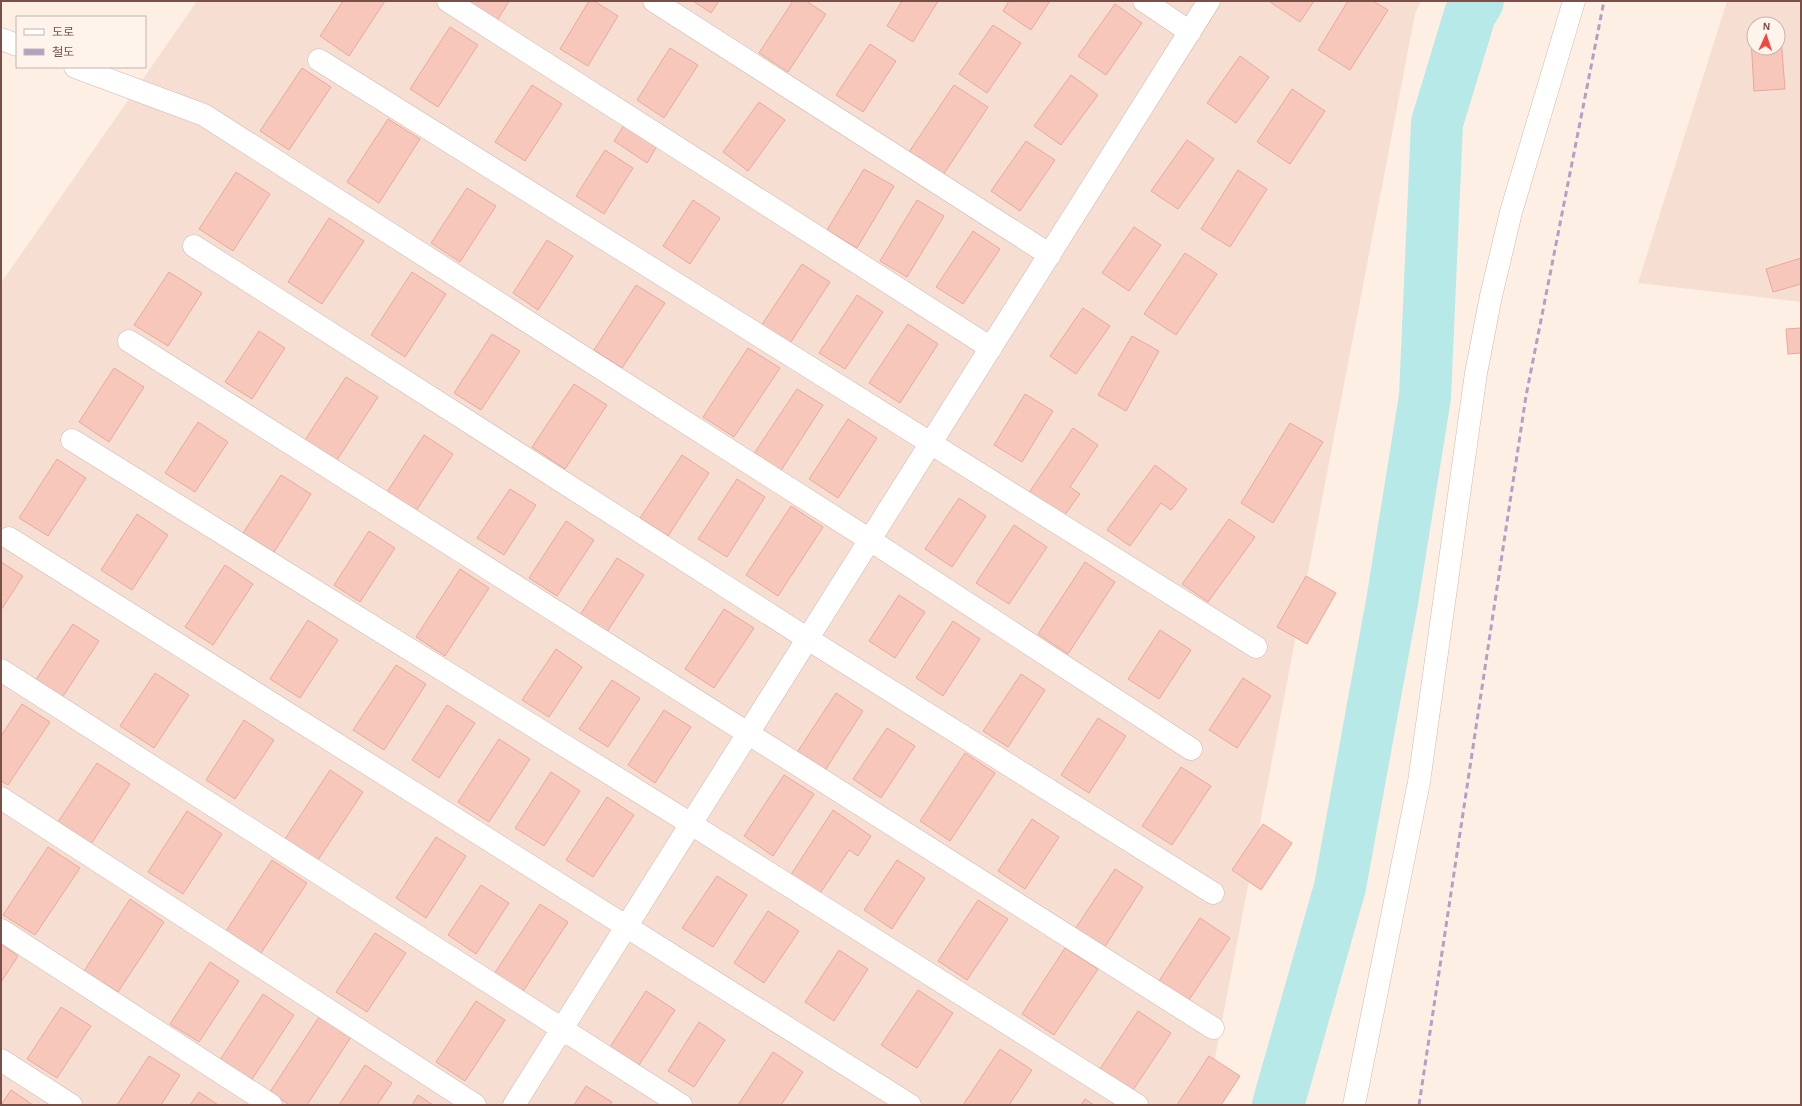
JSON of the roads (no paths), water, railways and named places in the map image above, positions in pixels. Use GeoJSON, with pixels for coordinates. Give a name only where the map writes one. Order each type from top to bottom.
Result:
{"type":"FeatureCollection","features":[{"type":"Feature","properties":{"kind":"street"},"geometry":{"type":"LineString","coordinates":[[448,1],[991,348]]}},
{"type":"Feature","properties":{"kind":"street"},"geometry":{"type":"LineString","coordinates":[[654,1],[1050,254]]}},
{"type":"Feature","properties":{"kind":"street"},"geometry":{"type":"LineString","coordinates":[[1144,1],[1190,32]]}},
{"type":"Feature","properties":{"kind":"street"},"geometry":{"type":"LineString","coordinates":[[514,1105],[1209,1]]}},
{"type":"Feature","properties":{"kind":"street"},"geometry":{"type":"LineString","coordinates":[[1354,1105],[1419,782],[1476,373],[1491,296],[1511,212],[1574,1]]}},
{"type":"Feature","properties":{"kind":"street"},"geometry":{"type":"LineString","coordinates":[[1,40],[16,45]]}},
{"type":"Feature","properties":{"kind":"street"},"geometry":{"type":"LineString","coordinates":[[319,60],[1256,647]]}},
{"type":"Feature","properties":{"kind":"street"},"geometry":{"type":"LineString","coordinates":[[78,68],[204,115],[870,540],[1191,749]]}},
{"type":"Feature","properties":{"kind":"street"},"geometry":{"type":"LineString","coordinates":[[194,246],[808,639],[1213,894]]}},
{"type":"Feature","properties":{"kind":"street"},"geometry":{"type":"LineString","coordinates":[[129,341],[749,732],[1213,1028]]}},
{"type":"Feature","properties":{"kind":"street"},"geometry":{"type":"LineString","coordinates":[[72,440],[691,824],[1137,1105]]}},
{"type":"Feature","properties":{"kind":"street"},"geometry":{"type":"LineString","coordinates":[[9,538],[910,1105]]}},
{"type":"Feature","properties":{"kind":"street"},"geometry":{"type":"LineString","coordinates":[[1,670],[681,1105]]}},
{"type":"Feature","properties":{"kind":"street"},"geometry":{"type":"LineString","coordinates":[[1,798],[475,1105]]}},
{"type":"Feature","properties":{"kind":"street"},"geometry":{"type":"LineString","coordinates":[[1,930],[271,1105]]}},
{"type":"Feature","properties":{"kind":"street"},"geometry":{"type":"LineString","coordinates":[[1,1060],[71,1105]]}},
{"type":"Feature","properties":{"kind":"waterway"},"geometry":{"type":"LineString","coordinates":[[1278,1105],[1340,887],[1392,602],[1425,397],[1437,123],[1470,14],[1478,1]]}},
{"type":"Feature","properties":{"kind":"railway"},"geometry":{"type":"LineString","coordinates":[[1419,1105],[1526,396],[1604,1]]}}]}
